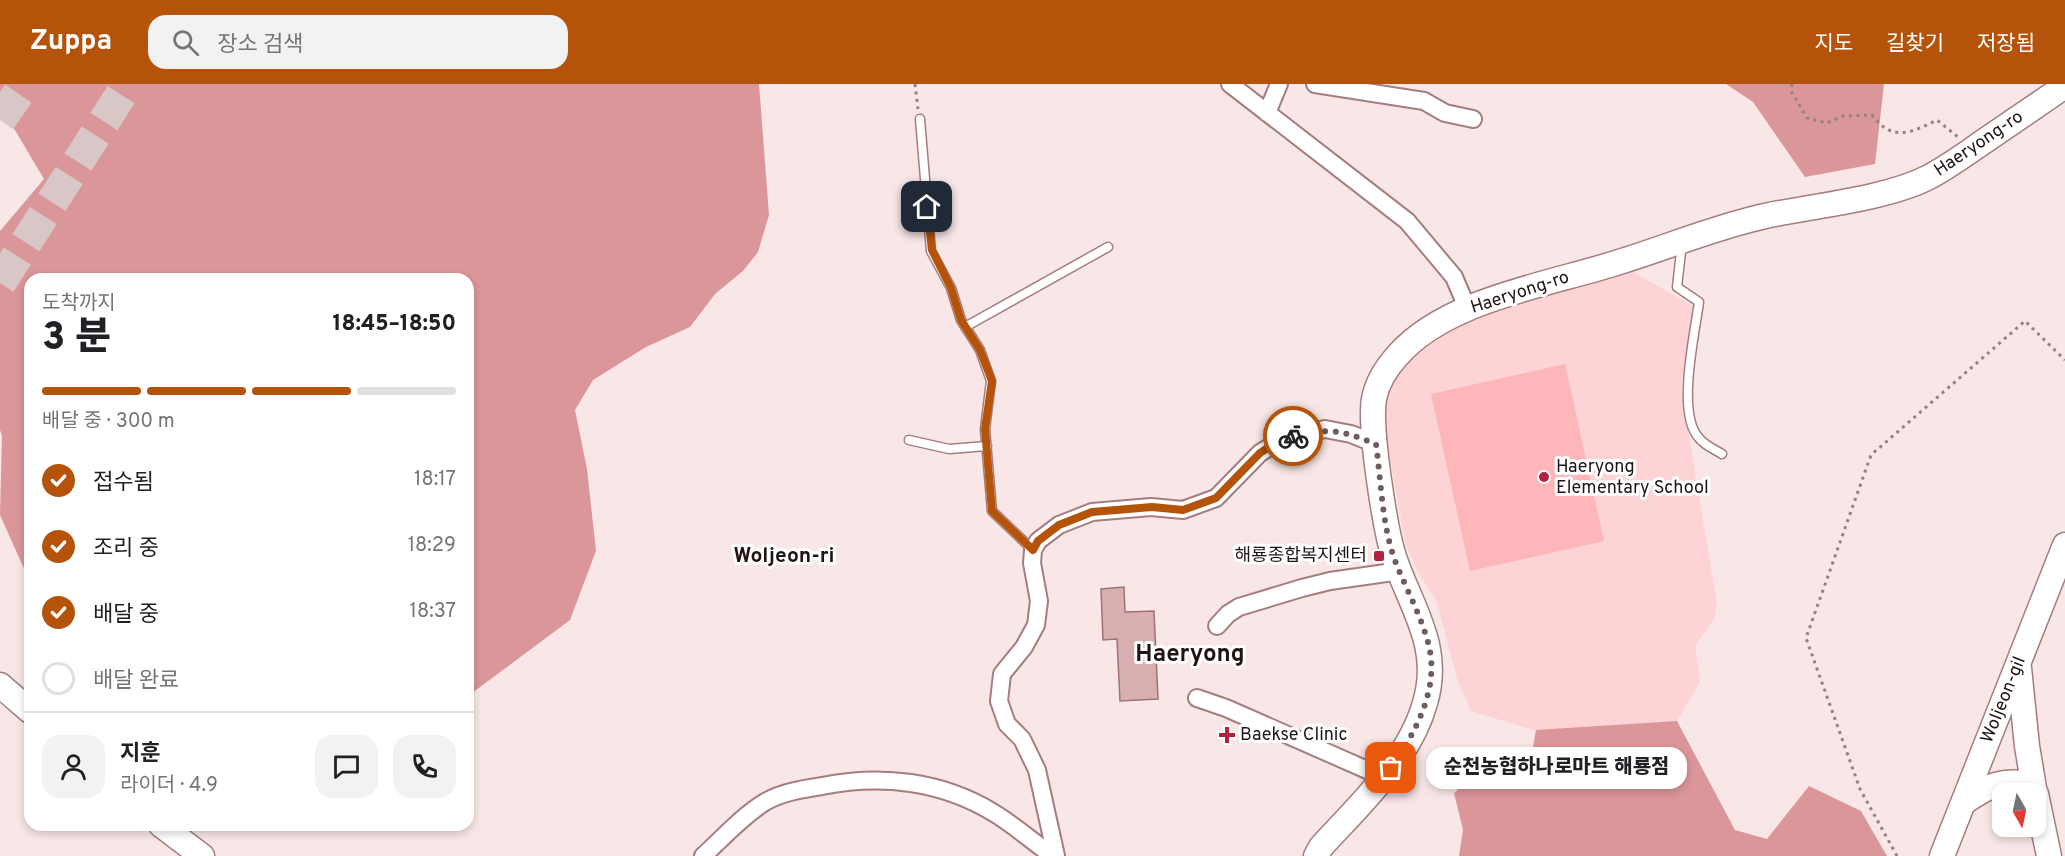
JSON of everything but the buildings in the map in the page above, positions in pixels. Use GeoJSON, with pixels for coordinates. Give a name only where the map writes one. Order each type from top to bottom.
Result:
{"type":"FeatureCollection","features":[{"type":"Feature","properties":{"kind":"main road","name":"Haeryong-ro"},"geometry":{"type":"LineString","coordinates":[[1316,856],[1321,846],[1383,777],[1414,734],[1430,680],[1427,639],[1390,540],[1376,444],[1373,402],[1377,387],[1399,354],[1415,339],[1468,310],[1722,226],[1894,190],[1927,178],[2065,86]]}},
{"type":"Feature","properties":{"kind":"main road","name":"Woljeon-gil"},"geometry":{"type":"LineString","coordinates":[[1942,856],[2065,544]]}},
{"type":"Feature","properties":{"kind":"main road"},"geometry":{"type":"LineString","coordinates":[[2018,663],[2034,783]]}},
{"type":"Feature","properties":{"kind":"main road"},"geometry":{"type":"LineString","coordinates":[[0,685],[24,706]]}},
{"type":"Feature","properties":{"kind":"main road"},"geometry":{"type":"LineString","coordinates":[[1998,783],[2014,781],[2019,783]]}},
{"type":"Feature","properties":{"kind":"main road"},"geometry":{"type":"LineString","coordinates":[[1963,803],[1992,786]]}},
{"type":"Feature","properties":{"kind":"main road"},"geometry":{"type":"LineString","coordinates":[[168,831],[193,856]]}},
{"type":"Feature","properties":{"kind":"main road"},"geometry":{"type":"LineString","coordinates":[[168,831],[202,856]]}},
{"type":"Feature","properties":{"kind":"main road"},"geometry":{"type":"LineString","coordinates":[[2045,837],[2049,856]]}},
{"type":"Feature","properties":{"kind":"street"},"geometry":{"type":"LineString","coordinates":[[1230,84],[1407,221],[1454,277],[1468,310]]}},
{"type":"Feature","properties":{"kind":"street"},"geometry":{"type":"LineString","coordinates":[[1268,113],[1279,84]]}},
{"type":"Feature","properties":{"kind":"street"},"geometry":{"type":"LineString","coordinates":[[1315,84],[1424,101],[1445,113],[1473,119]]}},
{"type":"Feature","properties":{"kind":"street"},"geometry":{"type":"LineString","coordinates":[[1054,856],[1037,770],[1022,739],[1006,724],[999,701],[1002,674],[1024,647],[1036,625],[1039,602],[1032,563],[1033,550],[1038,541],[1059,525],[1092,512],[1152,507],[1183,510],[1216,498],[1260,453],[1282,439],[1325,429],[1351,434],[1376,444]]}},
{"type":"Feature","properties":{"kind":"street"},"geometry":{"type":"LineString","coordinates":[[1217,626],[1228,614],[1239,607],[1302,588],[1330,581],[1400,571]]}},
{"type":"Feature","properties":{"kind":"street"},"geometry":{"type":"LineString","coordinates":[[1197,698],[1226,708],[1383,777]]}},
{"type":"Feature","properties":{"kind":"street"},"geometry":{"type":"LineString","coordinates":[[703,856],[765,802],[798,790],[835,783],[888,780],[908,781],[959,796],[994,813],[1054,856]]}},
{"type":"Feature","properties":{"kind":"lane"},"geometry":{"type":"LineString","coordinates":[[920,119],[932,250],[951,288],[965,327],[980,350],[992,381],[985,429],[992,511],[1033,550]]}},
{"type":"Feature","properties":{"kind":"lane"},"geometry":{"type":"LineString","coordinates":[[1682,240],[1677,287],[1699,302],[1688,382],[1694,432],[1700,440],[1722,454]]}},
{"type":"Feature","properties":{"kind":"lane"},"geometry":{"type":"LineString","coordinates":[[965,327],[1108,247]]}},
{"type":"Feature","properties":{"kind":"lane"},"geometry":{"type":"LineString","coordinates":[[909,440],[950,449],[987,446]]}},
{"type":"Feature","properties":{"kind":"path"},"geometry":{"type":"LineString","coordinates":[[915,84],[920,119]]}},
{"type":"Feature","properties":{"kind":"path"},"geometry":{"type":"LineString","coordinates":[[1792,84],[1791,91],[1807,118],[1827,123],[1843,116],[1872,115],[1880,126],[1896,133],[1912,132],[1937,120],[1961,139],[1988,138]]}},
{"type":"Feature","properties":{"kind":"path"},"geometry":{"type":"LineString","coordinates":[[1897,856],[1860,789],[1806,638],[1871,454],[2025,321],[2065,360]]}},
{"type":"Feature","properties":{"kind":"shaded area"},"geometry":{"type":"Polygon","coordinates":[[[0,84],[759,84],[769,215],[758,252],[743,271],[715,294],[690,327],[646,347],[593,380],[575,410],[587,469],[596,551],[570,620],[474,692],[474,273],[24,273],[24,569],[0,515],[2,436],[0,430],[0,231],[44,179],[0,105],[0,84]]]}},
{"type":"Feature","properties":{"kind":"shaded area"},"geometry":{"type":"Polygon","coordinates":[[[1726,84],[1884,84],[1875,164],[1805,177],[1753,102],[1726,84]]]}},
{"type":"Feature","properties":{"kind":"shaded area","name":"Haeryong Elementary School"},"geometry":{"type":"Polygon","coordinates":[[[1633,272],[1693,306],[1681,388],[1717,604],[1714,619],[1695,646],[1700,682],[1677,721],[1543,733],[1471,711],[1457,679],[1437,602],[1416,569],[1405,542],[1383,418],[1386,396],[1393,379],[1413,358],[1450,329],[1521,301],[1633,272]]]}},
{"type":"Feature","properties":{"kind":"shaded area"},"geometry":{"type":"Polygon","coordinates":[[[1565,364],[1604,541],[1470,571],[1431,394],[1565,364]]]}},
{"type":"Feature","properties":{"kind":"shaded area"},"geometry":{"type":"Polygon","coordinates":[[[1677,721],[1735,830],[1767,839],[1809,786],[1861,811],[1887,856],[1459,856],[1463,830],[1454,793],[1473,776],[1512,789],[1530,764],[1536,730],[1677,721]]]}},
{"type":"Feature","properties":{"kind":"tunnel"},"geometry":{"type":"LineString","coordinates":[[0,120],[25,84]]}},
{"type":"Feature","properties":{"kind":"tunnel"},"geometry":{"type":"LineString","coordinates":[[0,283],[128,84]]}},
{"type":"Feature","properties":{"kind":"way so far"},"geometry":{"type":"LineString","coordinates":[[1293,436],[1325,429],[1351,434],[1376,444],[1394,557],[1427,639],[1431,661],[1425,703],[1414,734],[1391,768]]}},
{"type":"Feature","properties":{"kind":"place","name":"Haeryong Elementary School"},"geometry":{"type":"Point","coordinates":[1544,477]}},
{"type":"Feature","properties":{"kind":"place","name":"해룡종합복지센터"},"geometry":{"type":"Point","coordinates":[1379,556]}},
{"type":"Feature","properties":{"kind":"place","name":"Baekse Clinic"},"geometry":{"type":"Point","coordinates":[1227,735]}},
{"type":"Feature","properties":{"kind":"place","name":"순천농협하나로마트 해룡점"},"geometry":{"type":"Point","coordinates":[1391,768]}},
{"type":"Feature","properties":{"kind":"district","name":"Woljeon-ri"},"geometry":{"type":"Point","coordinates":[784,556]}},
{"type":"Feature","properties":{"kind":"district","name":"Haeryong"},"geometry":{"type":"Point","coordinates":[1190,655]}},
{"type":"Feature","properties":{"kind":"route"},"geometry":{"type":"LineString","coordinates":[[927,207],[932,250],[951,288],[961,320],[980,350],[992,381],[985,429],[992,486],[992,511],[1033,550],[1038,541],[1059,525],[1092,512],[1152,507],[1183,510],[1216,498],[1260,453],[1282,439],[1293,436]]}}]}
